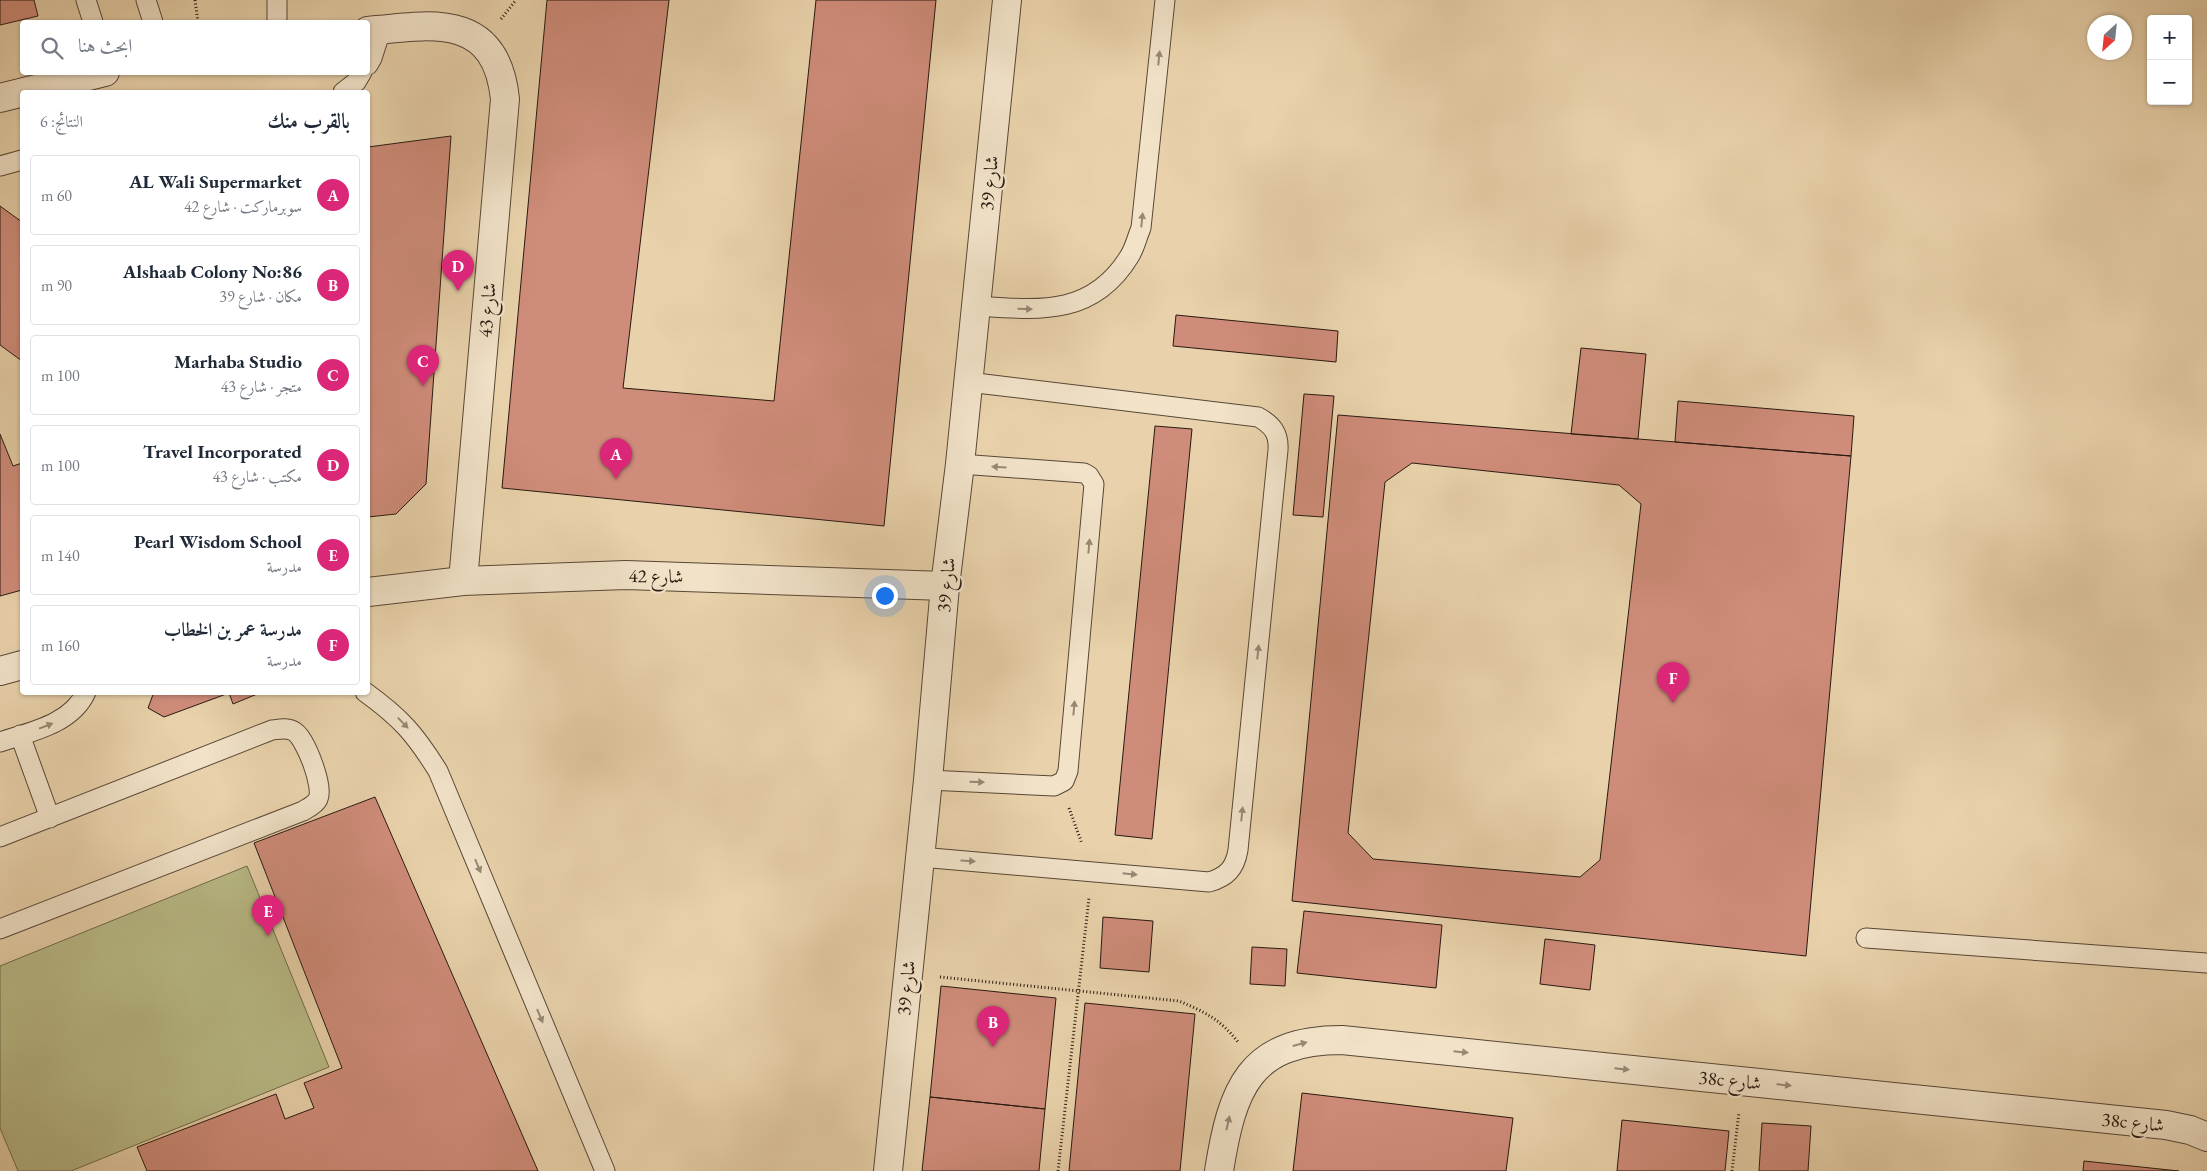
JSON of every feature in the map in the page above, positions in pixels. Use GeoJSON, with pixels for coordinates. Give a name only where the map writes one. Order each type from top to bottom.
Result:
{"type":"FeatureCollection","features":[{"type":"Feature","properties":{"kind":"street","name":"شارع 39"},"geometry":{"type":"LineString","coordinates":[[888,1171],[928,780],[945,586],[960,464],[1007,0]]}},
{"type":"Feature","properties":{"kind":"street","name":"شارع 43"},"geometry":{"type":"LineString","coordinates":[[374,30],[440,25],[463,31],[483,43],[495,60],[500,72],[505,99],[463,582]]}},
{"type":"Feature","properties":{"kind":"street"},"geometry":{"type":"LineString","coordinates":[[32,90],[93,75]]}},
{"type":"Feature","properties":{"kind":"street"},"geometry":{"type":"LineString","coordinates":[[0,98],[20,93]]}},
{"type":"Feature","properties":{"kind":"street","name":"شارع 42"},"geometry":{"type":"LineString","coordinates":[[370,592],[463,582],[626,575],[945,586]]}},
{"type":"Feature","properties":{"kind":"street"},"geometry":{"type":"LineString","coordinates":[[0,671],[20,666]]}},
{"type":"Feature","properties":{"kind":"street","name":"38c شارع"},"geometry":{"type":"LineString","coordinates":[[1257,1066],[1276,1053],[1297,1044],[1319,1040],[1342,1040],[2166,1125],[2190,1130],[2207,1138]]}},
{"type":"Feature","properties":{"kind":"street"},"geometry":{"type":"LineString","coordinates":[[1219,1171],[1230,1112],[1242,1088],[1257,1066]]}},
{"type":"Feature","properties":{"kind":"lane"},"geometry":{"type":"LineString","coordinates":[[86,0],[92,20]]}},
{"type":"Feature","properties":{"kind":"lane"},"geometry":{"type":"LineString","coordinates":[[146,0],[152,20]]}},
{"type":"Feature","properties":{"kind":"lane"},"geometry":{"type":"LineString","coordinates":[[277,0],[277,20]]}},
{"type":"Feature","properties":{"kind":"lane"},"geometry":{"type":"LineString","coordinates":[[976,306],[1031,310],[1061,307],[1088,297],[1112,279],[1130,256],[1141,228],[1165,0]]}},
{"type":"Feature","properties":{"kind":"lane"},"geometry":{"type":"LineString","coordinates":[[370,62],[372,58],[374,30]]}},
{"type":"Feature","properties":{"kind":"lane"},"geometry":{"type":"LineString","coordinates":[[346,90],[356,82],[360,75]]}},
{"type":"Feature","properties":{"kind":"lane"},"geometry":{"type":"LineString","coordinates":[[0,166],[20,161]]}},
{"type":"Feature","properties":{"kind":"lane"},"geometry":{"type":"LineString","coordinates":[[920,857],[1092,870],[1209,882],[1220,878],[1230,871],[1236,861],[1278,440],[1275,430],[1258,417],[968,382]]}},
{"type":"Feature","properties":{"kind":"lane"},"geometry":{"type":"LineString","coordinates":[[928,780],[1054,786],[1064,781],[1068,771],[1094,484],[1089,476],[1084,473],[960,464]]}},
{"type":"Feature","properties":{"kind":"lane"},"geometry":{"type":"LineString","coordinates":[[0,742],[50,724],[69,714],[83,700],[85,695]]}},
{"type":"Feature","properties":{"kind":"lane"},"geometry":{"type":"LineString","coordinates":[[369,695],[391,711],[418,738],[438,771],[605,1171]]}},
{"type":"Feature","properties":{"kind":"lane"},"geometry":{"type":"LineString","coordinates":[[0,837],[272,730],[282,728],[292,730],[300,736],[320,790],[318,800],[311,807],[302,811],[0,929]]}},
{"type":"Feature","properties":{"kind":"lane"},"geometry":{"type":"LineString","coordinates":[[20,735],[50,818]]}},
{"type":"Feature","properties":{"kind":"lane"},"geometry":{"type":"LineString","coordinates":[[1866,938],[2207,963]]}},
{"type":"Feature","properties":{"kind":"path"},"geometry":{"type":"LineString","coordinates":[[195,0],[198,20]]}},
{"type":"Feature","properties":{"kind":"path"},"geometry":{"type":"LineString","coordinates":[[1058,1171],[1092,870],[1059,784]]}},
{"type":"Feature","properties":{"kind":"path"},"geometry":{"type":"LineString","coordinates":[[908,974],[1179,1001],[1206,1012],[1224,1025],[1257,1066]]}},
{"type":"Feature","properties":{"kind":"path"},"geometry":{"type":"LineString","coordinates":[[1732,1171],[1742,1081]]}},
{"type":"Feature","properties":{"kind":"green space"},"geometry":{"type":"Polygon","coordinates":[[[247,866],[329,1067],[71,1171],[18,1171],[0,1128],[0,966],[247,866]]]}},
{"type":"Feature","properties":{"kind":"building"},"geometry":{"type":"Polygon","coordinates":[[[0,0],[34,0],[38,16],[0,25],[0,0]]]}},
{"type":"Feature","properties":{"kind":"building"},"geometry":{"type":"Polygon","coordinates":[[[547,0],[669,0],[623,388],[774,401],[816,0],[936,0],[884,526],[502,488],[547,0]]]}},
{"type":"Feature","properties":{"kind":"building"},"geometry":{"type":"Polygon","coordinates":[[[451,136],[426,484],[396,514],[370,517],[370,147],[451,136]]]}},
{"type":"Feature","properties":{"kind":"building"},"geometry":{"type":"Polygon","coordinates":[[[0,206],[20,221],[20,360],[0,345],[0,206]]]}},
{"type":"Feature","properties":{"kind":"building"},"geometry":{"type":"Polygon","coordinates":[[[1176,315],[1338,331],[1336,362],[1173,346],[1176,315]]]}},
{"type":"Feature","properties":{"kind":"building"},"geometry":{"type":"Polygon","coordinates":[[[1581,348],[1646,354],[1638,439],[1571,434],[1581,348]]]}},
{"type":"Feature","properties":{"kind":"building"},"geometry":{"type":"Polygon","coordinates":[[[1304,394],[1334,396],[1323,517],[1293,515],[1304,394]]]}},
{"type":"Feature","properties":{"kind":"building"},"geometry":{"type":"Polygon","coordinates":[[[1678,401],[1854,416],[1851,456],[1675,442],[1678,401]]]}},
{"type":"Feature","properties":{"kind":"building"},"geometry":{"type":"Polygon","coordinates":[[[1338,415],[1851,456],[1806,956],[1292,901],[1338,415]],[[1412,463],[1385,482],[1348,833],[1373,859],[1580,877],[1600,860],[1641,504],[1619,485],[1412,463]]]}},
{"type":"Feature","properties":{"kind":"building"},"geometry":{"type":"Polygon","coordinates":[[[1155,426],[1192,429],[1152,839],[1115,835],[1155,426]]]}},
{"type":"Feature","properties":{"kind":"building"},"geometry":{"type":"Polygon","coordinates":[[[0,434],[13,466],[20,464],[20,591],[0,596],[0,434]]]}},
{"type":"Feature","properties":{"kind":"building"},"geometry":{"type":"Polygon","coordinates":[[[153,695],[224,695],[164,717],[148,708],[153,695]]]}},
{"type":"Feature","properties":{"kind":"building"},"geometry":{"type":"Polygon","coordinates":[[[230,695],[255,695],[233,704],[230,695]]]}},
{"type":"Feature","properties":{"kind":"building"},"geometry":{"type":"Polygon","coordinates":[[[375,797],[538,1171],[147,1171],[137,1147],[276,1094],[285,1119],[314,1108],[304,1083],[342,1068],[254,843],[375,797]]]}},
{"type":"Feature","properties":{"kind":"building"},"geometry":{"type":"Polygon","coordinates":[[[1304,911],[1442,925],[1436,988],[1297,973],[1304,911]]]}},
{"type":"Feature","properties":{"kind":"building"},"geometry":{"type":"Polygon","coordinates":[[[1103,917],[1153,921],[1149,972],[1100,968],[1103,917]]]}},
{"type":"Feature","properties":{"kind":"building"},"geometry":{"type":"Polygon","coordinates":[[[1545,939],[1595,945],[1590,990],[1540,984],[1545,939]]]}},
{"type":"Feature","properties":{"kind":"building"},"geometry":{"type":"Polygon","coordinates":[[[1252,947],[1287,949],[1285,986],[1250,984],[1252,947]]]}},
{"type":"Feature","properties":{"kind":"building"},"geometry":{"type":"Polygon","coordinates":[[[941,986],[1056,998],[1045,1109],[930,1097],[941,986]]]}},
{"type":"Feature","properties":{"kind":"building"},"geometry":{"type":"Polygon","coordinates":[[[1085,1003],[1195,1014],[1180,1171],[1069,1171],[1085,1003]]]}},
{"type":"Feature","properties":{"kind":"building"},"geometry":{"type":"Polygon","coordinates":[[[1302,1093],[1513,1118],[1506,1171],[1293,1171],[1302,1093]]]}},
{"type":"Feature","properties":{"kind":"building"},"geometry":{"type":"Polygon","coordinates":[[[930,1097],[1045,1109],[1039,1171],[922,1171],[930,1097]]]}},
{"type":"Feature","properties":{"kind":"building"},"geometry":{"type":"Polygon","coordinates":[[[1622,1120],[1729,1131],[1725,1171],[1617,1171],[1622,1120]]]}},
{"type":"Feature","properties":{"kind":"building"},"geometry":{"type":"Polygon","coordinates":[[[1762,1123],[1811,1126],[1808,1171],[1759,1171],[1762,1123]]]}},
{"type":"Feature","properties":{"kind":"building"},"geometry":{"type":"Polygon","coordinates":[[[2084,1161],[2179,1171],[2083,1171],[2084,1161]]]}},
{"type":"Feature","properties":{"kind":"place","name":"Travel Incorporated"},"geometry":{"type":"Point","coordinates":[458,291]}},
{"type":"Feature","properties":{"kind":"place","name":"Marhaba Studio"},"geometry":{"type":"Point","coordinates":[423,386]}},
{"type":"Feature","properties":{"kind":"place","name":"AL Wali Supermarket"},"geometry":{"type":"Point","coordinates":[616,479]}},
{"type":"Feature","properties":{"kind":"place","name":"مدرسة عمر بن الخطاب"},"geometry":{"type":"Point","coordinates":[1673,703]}},
{"type":"Feature","properties":{"kind":"place","name":"Pearl Wisdom School"},"geometry":{"type":"Point","coordinates":[268,936]}},
{"type":"Feature","properties":{"kind":"place","name":"Alshaab Colony No:86"},"geometry":{"type":"Point","coordinates":[993,1047]}}]}
